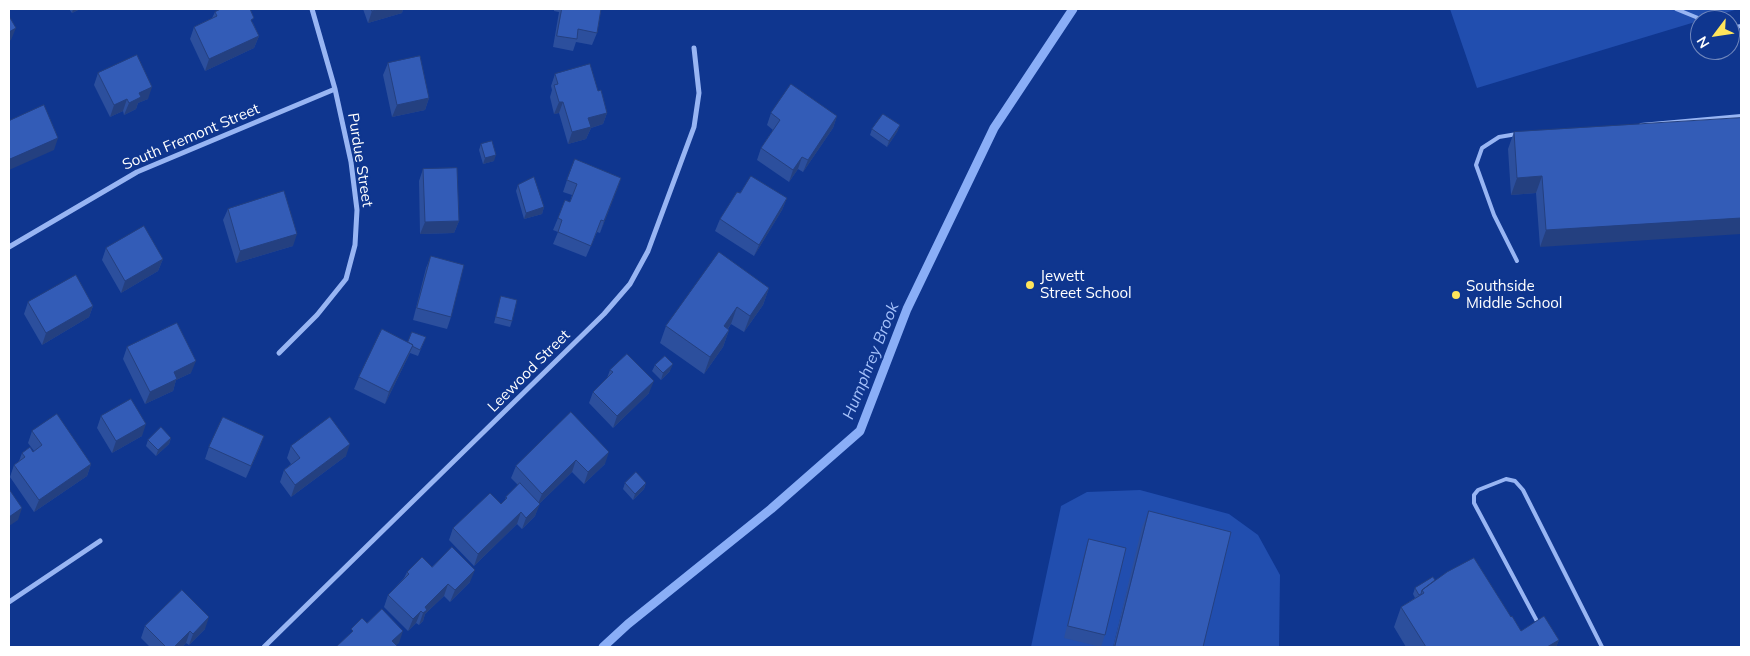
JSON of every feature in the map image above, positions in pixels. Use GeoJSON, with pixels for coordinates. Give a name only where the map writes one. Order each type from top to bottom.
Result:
{"type":"FeatureCollection","features":[{"type":"Feature","properties":{"kind":"street","name":"Purdue Street"},"geometry":{"type":"LineString","coordinates":[[279,353],[317,314],[346,279],[356,244],[357,210],[351,162],[335,89],[312,9]]}},
{"type":"Feature","properties":{"kind":"street","name":"Leewood Street"},"geometry":{"type":"LineString","coordinates":[[264,647],[570,348],[604,314],[630,284],[648,251],[694,127],[699,93],[694,48]]}},
{"type":"Feature","properties":{"kind":"street","name":"South Fremont Street"},"geometry":{"type":"LineString","coordinates":[[9,247],[137,172],[335,89]]}},
{"type":"Feature","properties":{"kind":"street"},"geometry":{"type":"LineString","coordinates":[[9,602],[100,541]]}},
{"type":"Feature","properties":{"kind":"lane"},"geometry":{"type":"LineString","coordinates":[[1676,9],[1690,15]]}},
{"type":"Feature","properties":{"kind":"lane"},"geometry":{"type":"LineString","coordinates":[[1635,125],[1741,116]]}},
{"type":"Feature","properties":{"kind":"lane"},"geometry":{"type":"LineString","coordinates":[[1517,261],[1494,215],[1476,165],[1482,148],[1499,137],[1522,134]]}},
{"type":"Feature","properties":{"kind":"lane"},"geometry":{"type":"LineString","coordinates":[[1542,630],[1474,503],[1474,495],[1478,490],[1506,478],[1515,481],[1523,490],[1602,647]]}},
{"type":"Feature","properties":{"kind":"shaded area"},"geometry":{"type":"Polygon","coordinates":[[[1450,9],[1738,9],[1690,10],[1690,24],[1477,88],[1450,9]]]}},
{"type":"Feature","properties":{"kind":"shaded area"},"geometry":{"type":"Polygon","coordinates":[[[1140,490],[1229,514],[1258,535],[1280,575],[1279,647],[1201,647],[1143,528],[1113,647],[1031,647],[1061,506],[1087,492],[1140,490]]]}},
{"type":"Feature","properties":{"kind":"building"},"geometry":{"type":"Polygon","coordinates":[[[221,9],[250,9],[254,18],[251,20],[259,36],[209,59],[194,27],[217,16],[215,12],[221,9]]]}},
{"type":"Feature","properties":{"kind":"building"},"geometry":{"type":"Polygon","coordinates":[[[562,9],[601,9],[597,33],[578,29],[577,39],[557,36],[562,9]]]}},
{"type":"Feature","properties":{"kind":"building"},"geometry":{"type":"Polygon","coordinates":[[[9,16],[16,28],[9,32],[9,16]]]}},
{"type":"Feature","properties":{"kind":"building"},"geometry":{"type":"Polygon","coordinates":[[[137,55],[152,87],[139,93],[141,97],[129,103],[127,99],[114,105],[98,73],[137,55]]]}},
{"type":"Feature","properties":{"kind":"building"},"geometry":{"type":"Polygon","coordinates":[[[420,56],[429,98],[397,105],[388,63],[420,56]]]}},
{"type":"Feature","properties":{"kind":"building"},"geometry":{"type":"Polygon","coordinates":[[[590,64],[598,91],[601,90],[607,113],[588,118],[591,127],[572,132],[563,102],[559,102],[554,85],[558,84],[555,74],[590,64]]]}},
{"type":"Feature","properties":{"kind":"building"},"geometry":{"type":"Polygon","coordinates":[[[791,84],[837,116],[808,160],[802,157],[793,170],[761,148],[780,120],[771,113],[791,84]]]}},
{"type":"Feature","properties":{"kind":"building"},"geometry":{"type":"Polygon","coordinates":[[[44,105],[58,138],[10,159],[9,121],[44,105]]]}},
{"type":"Feature","properties":{"kind":"building"},"geometry":{"type":"Polygon","coordinates":[[[883,114],[900,125],[889,141],[872,129],[883,114]]]}},
{"type":"Feature","properties":{"kind":"building"},"geometry":{"type":"Polygon","coordinates":[[[1741,118],[1741,218],[1546,230],[1542,176],[1517,178],[1514,132],[1741,118]]]}},
{"type":"Feature","properties":{"kind":"building"},"geometry":{"type":"Polygon","coordinates":[[[492,141],[496,155],[485,158],[481,144],[492,141]]]}},
{"type":"Feature","properties":{"kind":"building"},"geometry":{"type":"Polygon","coordinates":[[[575,159],[621,178],[604,221],[601,220],[591,246],[558,232],[562,220],[558,218],[565,200],[570,202],[577,184],[567,180],[575,159]]]}},
{"type":"Feature","properties":{"kind":"building"},"geometry":{"type":"Polygon","coordinates":[[[457,168],[459,221],[425,222],[423,169],[457,168]]]}},
{"type":"Feature","properties":{"kind":"building"},"geometry":{"type":"Polygon","coordinates":[[[751,176],[787,198],[759,245],[720,219],[737,192],[740,193],[751,176]]]}},
{"type":"Feature","properties":{"kind":"building"},"geometry":{"type":"Polygon","coordinates":[[[534,177],[544,207],[526,213],[518,185],[534,177]]]}},
{"type":"Feature","properties":{"kind":"building"},"geometry":{"type":"Polygon","coordinates":[[[284,191],[297,234],[240,251],[228,209],[284,191]]]}},
{"type":"Feature","properties":{"kind":"building"},"geometry":{"type":"Polygon","coordinates":[[[144,226],[163,259],[125,281],[106,248],[144,226]]]}},
{"type":"Feature","properties":{"kind":"building"},"geometry":{"type":"Polygon","coordinates":[[[719,252],[769,288],[750,316],[737,307],[724,326],[729,330],[710,357],[666,326],[719,252]]]}},
{"type":"Feature","properties":{"kind":"building"},"geometry":{"type":"Polygon","coordinates":[[[431,256],[464,265],[451,317],[417,308],[431,256]]]}},
{"type":"Feature","properties":{"kind":"building"},"geometry":{"type":"Polygon","coordinates":[[[76,275],[93,306],[46,333],[28,302],[76,275]]]}},
{"type":"Feature","properties":{"kind":"building"},"geometry":{"type":"Polygon","coordinates":[[[501,296],[517,300],[512,321],[496,317],[501,296]]]}},
{"type":"Feature","properties":{"kind":"building"},"geometry":{"type":"Polygon","coordinates":[[[177,323],[196,361],[174,372],[177,379],[150,392],[127,347],[177,323]]]}},
{"type":"Feature","properties":{"kind":"building"},"geometry":{"type":"Polygon","coordinates":[[[382,329],[413,345],[389,392],[359,377],[382,329]]]}},
{"type":"Feature","properties":{"kind":"building"},"geometry":{"type":"Polygon","coordinates":[[[412,332],[426,337],[420,350],[408,342],[412,332]]]}},
{"type":"Feature","properties":{"kind":"building"},"geometry":{"type":"Polygon","coordinates":[[[627,354],[654,381],[617,416],[593,392],[613,372],[610,370],[627,354]]]}},
{"type":"Feature","properties":{"kind":"building"},"geometry":{"type":"Polygon","coordinates":[[[665,356],[673,364],[663,373],[655,365],[665,356]]]}},
{"type":"Feature","properties":{"kind":"building"},"geometry":{"type":"Polygon","coordinates":[[[131,399],[146,424],[116,441],[101,416],[131,399]]]}},
{"type":"Feature","properties":{"kind":"building"},"geometry":{"type":"Polygon","coordinates":[[[571,412],[609,452],[588,472],[576,460],[542,494],[516,466],[571,412]]]}},
{"type":"Feature","properties":{"kind":"building"},"geometry":{"type":"Polygon","coordinates":[[[57,414],[91,464],[39,500],[14,465],[25,457],[22,453],[30,447],[33,452],[42,445],[32,431],[57,414]]]}},
{"type":"Feature","properties":{"kind":"building"},"geometry":{"type":"Polygon","coordinates":[[[223,417],[264,436],[251,466],[209,447],[223,417]]]}},
{"type":"Feature","properties":{"kind":"building"},"geometry":{"type":"Polygon","coordinates":[[[330,417],[350,444],[295,485],[284,470],[300,458],[291,446],[330,417]]]}},
{"type":"Feature","properties":{"kind":"building"},"geometry":{"type":"Polygon","coordinates":[[[161,427],[171,438],[158,450],[148,440],[161,427]]]}},
{"type":"Feature","properties":{"kind":"building"},"geometry":{"type":"Polygon","coordinates":[[[636,472],[646,483],[635,494],[625,483],[636,472]]]}},
{"type":"Feature","properties":{"kind":"building"},"geometry":{"type":"Polygon","coordinates":[[[520,483],[540,504],[526,518],[521,512],[478,554],[453,528],[490,493],[501,504],[520,483]]]}},
{"type":"Feature","properties":{"kind":"building"},"geometry":{"type":"Polygon","coordinates":[[[9,489],[22,508],[9,517],[9,489]]]}},
{"type":"Feature","properties":{"kind":"building"},"geometry":{"type":"Polygon","coordinates":[[[1149,511],[1231,532],[1203,647],[1115,647],[1149,511]]]}},
{"type":"Feature","properties":{"kind":"building"},"geometry":{"type":"Polygon","coordinates":[[[1089,539],[1126,548],[1105,635],[1068,626],[1089,539]]]}},
{"type":"Feature","properties":{"kind":"building"},"geometry":{"type":"Polygon","coordinates":[[[452,547],[475,570],[455,590],[448,584],[425,607],[427,610],[423,613],[421,611],[413,619],[388,595],[409,574],[407,572],[422,557],[432,567],[452,547]]]}},
{"type":"Feature","properties":{"kind":"building"},"geometry":{"type":"Polygon","coordinates":[[[1474,558],[1521,631],[1544,616],[1559,640],[1547,647],[1426,647],[1401,607],[1424,593],[1422,590],[1447,572],[1474,558]]]}},
{"type":"Feature","properties":{"kind":"building"},"geometry":{"type":"Polygon","coordinates":[[[1433,577],[1435,580],[1422,590],[1419,595],[1415,588],[1433,577]]]}},
{"type":"Feature","properties":{"kind":"building"},"geometry":{"type":"Polygon","coordinates":[[[182,590],[209,617],[193,634],[190,631],[174,647],[166,647],[145,626],[182,590]]]}},
{"type":"Feature","properties":{"kind":"building"},"geometry":{"type":"Polygon","coordinates":[[[382,609],[403,631],[392,641],[396,647],[336,647],[353,631],[351,629],[362,618],[367,623],[382,609]]]}},
{"type":"Feature","properties":{"kind":"waterway","name":"Humphrey Brook"},"geometry":{"type":"LineString","coordinates":[[603,647],[628,624],[771,509],[860,431],[907,309],[994,128],[1073,9]]}},
{"type":"Feature","properties":{"kind":"place","name":"Jewett Street School"},"geometry":{"type":"Point","coordinates":[1030,285]}},
{"type":"Feature","properties":{"kind":"place","name":"Southside Middle School"},"geometry":{"type":"Point","coordinates":[1456,295]}}]}
